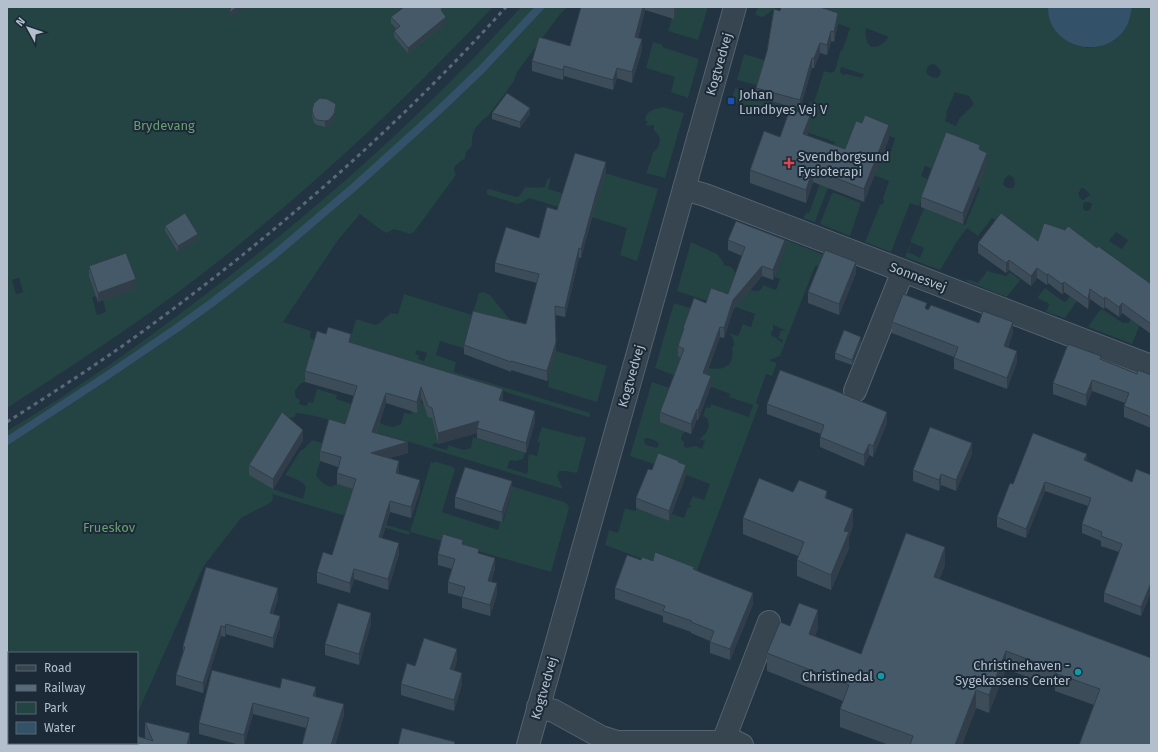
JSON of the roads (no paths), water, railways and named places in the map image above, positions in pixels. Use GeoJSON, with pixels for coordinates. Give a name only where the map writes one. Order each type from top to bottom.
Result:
{"type":"FeatureCollection","features":[{"type":"Feature","properties":{"kind":"street","name":"Kogtvedvej"},"geometry":{"type":"LineString","coordinates":[[528,745],[735,7]]}},
{"type":"Feature","properties":{"kind":"street","name":"Sonnesvej"},"geometry":{"type":"LineString","coordinates":[[684,188],[1151,366]]}},
{"type":"Feature","properties":{"kind":"street"},"geometry":{"type":"LineString","coordinates":[[855,392],[903,271]]}},
{"type":"Feature","properties":{"kind":"street"},"geometry":{"type":"LineString","coordinates":[[538,707],[554,711],[601,737],[616,742],[733,744],[769,622]]}},
{"type":"Feature","properties":{"kind":"water"},"geometry":{"type":"Polygon","coordinates":[[[1048,7],[1132,7],[1128,24],[1122,33],[1112,41],[1100,46],[1088,47],[1076,45],[1065,39],[1056,31],[1050,20],[1048,7]]]}},
{"type":"Feature","properties":{"kind":"waterway"},"geometry":{"type":"LineString","coordinates":[[7,441],[177,328],[274,255],[354,187],[437,112],[481,70],[540,7]]}},
{"type":"Feature","properties":{"kind":"railway"},"geometry":{"type":"LineString","coordinates":[[7,422],[95,365],[146,329],[194,293],[289,217],[379,137],[465,51],[506,7]]}},
{"type":"Feature","properties":{"kind":"place","name":"Johan Lundbyes Vej V"},"geometry":{"type":"Point","coordinates":[731,101]}},
{"type":"Feature","properties":{"kind":"place","name":"Svendborgsund Fysioterapi"},"geometry":{"type":"Point","coordinates":[789,163]}},
{"type":"Feature","properties":{"kind":"place","name":"Christinehaven - Sygekassens Center"},"geometry":{"type":"Point","coordinates":[1078,672]}},
{"type":"Feature","properties":{"kind":"place","name":"Christinedal"},"geometry":{"type":"Point","coordinates":[881,676]}},
{"type":"Feature","properties":{"kind":"park label","name":"Brydevang"},"geometry":{"type":"Point","coordinates":[164,125]}},
{"type":"Feature","properties":{"kind":"park label","name":"Frueskov"},"geometry":{"type":"Point","coordinates":[109,527]}}]}
